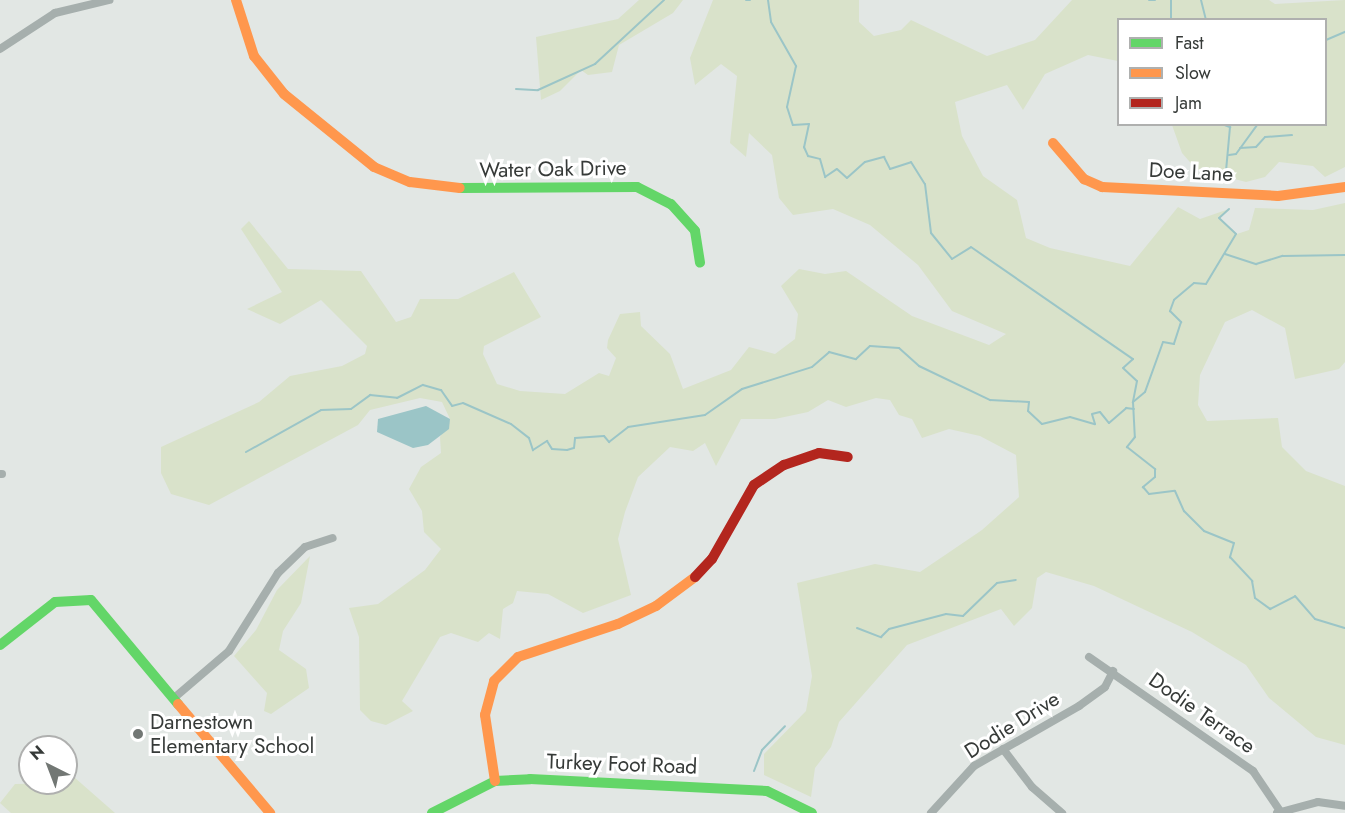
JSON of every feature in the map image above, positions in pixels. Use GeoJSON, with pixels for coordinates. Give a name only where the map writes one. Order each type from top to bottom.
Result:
{"type":"FeatureCollection","features":[{"type":"Feature","properties":{"kind":"street"},"geometry":{"type":"LineString","coordinates":[[0,49],[55,13],[109,0]]}},
{"type":"Feature","properties":{"kind":"street","name":"Water Oak Drive"},"geometry":{"type":"LineString","coordinates":[[236,0],[254,56],[284,94],[374,167],[410,182],[491,192],[637,188],[671,204],[695,231],[700,263]]}},
{"type":"Feature","properties":{"kind":"street","name":"Doe Lane"},"geometry":{"type":"LineString","coordinates":[[1053,144],[1084,179],[1102,187],[1278,196],[1345,187]]}},
{"type":"Feature","properties":{"kind":"street"},"geometry":{"type":"LineString","coordinates":[[495,781],[485,715],[494,681],[518,657],[618,624],[656,606],[687,586],[712,559],[754,485],[784,465],[819,453],[848,457]]}},
{"type":"Feature","properties":{"kind":"street"},"geometry":{"type":"LineString","coordinates":[[174,698],[229,651],[278,573],[305,547],[333,538]]}},
{"type":"Feature","properties":{"kind":"street"},"geometry":{"type":"LineString","coordinates":[[0,645],[56,602],[73,597],[91,600],[270,813]]}},
{"type":"Feature","properties":{"kind":"street","name":"Dodie Terrace"},"geometry":{"type":"LineString","coordinates":[[1089,657],[1113,671],[1253,771],[1278,812]]}},
{"type":"Feature","properties":{"kind":"street","name":"Dodie Drive"},"geometry":{"type":"LineString","coordinates":[[931,813],[974,766],[1079,706],[1105,687],[1113,671]]}},
{"type":"Feature","properties":{"kind":"street"},"geometry":{"type":"LineString","coordinates":[[1003,748],[1032,787],[1062,813]]}},
{"type":"Feature","properties":{"kind":"street","name":"Turkey Foot Road"},"geometry":{"type":"LineString","coordinates":[[438,811],[495,781],[739,788],[781,795],[812,813]]}},
{"type":"Feature","properties":{"kind":"street"},"geometry":{"type":"LineString","coordinates":[[1278,812],[1318,802],[1345,806]]}},
{"type":"Feature","properties":{"kind":"green space"},"geometry":{"type":"Polygon","coordinates":[[[639,0],[683,0],[673,13],[619,45],[612,72],[588,75],[581,70],[560,91],[541,100],[536,37],[618,19],[639,0]]]}},
{"type":"Feature","properties":{"kind":"green space"},"geometry":{"type":"Polygon","coordinates":[[[713,0],[859,0],[859,22],[874,36],[901,30],[911,20],[987,56],[1035,40],[1072,0],[1269,0],[1275,4],[1345,0],[1345,167],[1325,177],[1313,166],[1279,162],[1265,177],[1246,182],[1196,169],[1182,153],[1172,126],[1327,126],[1327,18],[1117,18],[1117,61],[1088,55],[1045,74],[1023,110],[1007,85],[955,102],[962,136],[983,176],[1017,200],[1026,238],[1050,248],[1130,266],[1178,207],[1200,219],[1229,209],[1220,218],[1237,234],[1249,230],[1255,208],[1313,210],[1345,203],[1345,362],[1339,369],[1295,379],[1285,328],[1252,310],[1225,322],[1200,375],[1198,405],[1207,421],[1278,418],[1282,447],[1306,471],[1345,486],[1345,745],[1316,737],[1269,698],[1246,665],[1192,632],[1094,586],[1046,572],[1037,578],[1032,608],[1014,626],[1001,609],[907,645],[839,722],[831,747],[815,768],[811,797],[764,775],[764,754],[806,711],[812,676],[797,583],[875,564],[920,572],[982,530],[1019,497],[1016,455],[980,436],[949,429],[922,438],[912,419],[899,415],[890,400],[876,398],[846,407],[828,400],[808,412],[775,419],[741,419],[716,466],[705,443],[693,451],[670,447],[638,477],[625,512],[618,539],[631,595],[583,613],[548,594],[517,591],[513,603],[503,609],[500,639],[489,633],[478,642],[451,633],[440,637],[402,701],[413,711],[386,725],[371,721],[360,710],[359,637],[349,608],[378,604],[425,570],[441,549],[424,532],[422,511],[409,489],[421,467],[441,453],[440,437],[450,419],[442,402],[420,398],[370,410],[358,425],[209,505],[171,494],[161,473],[161,447],[259,402],[290,376],[342,366],[365,354],[367,346],[321,300],[280,324],[247,309],[282,292],[241,229],[249,221],[288,269],[361,271],[396,322],[411,317],[420,299],[458,299],[514,272],[541,317],[484,346],[483,354],[497,384],[520,391],[565,394],[599,373],[609,376],[616,358],[607,348],[608,340],[620,314],[640,312],[641,326],[670,354],[683,389],[731,370],[749,347],[775,354],[795,339],[798,314],[781,286],[799,269],[825,274],[846,271],[912,316],[989,345],[1006,334],[952,311],[918,265],[870,225],[833,209],[793,215],[779,198],[772,155],[749,133],[746,157],[730,143],[737,76],[721,64],[695,85],[690,58],[713,0]]]}},
{"type":"Feature","properties":{"kind":"green space"},"geometry":{"type":"Polygon","coordinates":[[[310,556],[301,603],[283,631],[279,650],[306,669],[309,688],[271,714],[264,711],[267,693],[234,656],[256,630],[277,590],[310,556]]]}},
{"type":"Feature","properties":{"kind":"green space"},"geometry":{"type":"Polygon","coordinates":[[[78,781],[115,813],[11,813],[0,803],[15,784],[18,784],[18,795],[78,795],[78,781]]]}},
{"type":"Feature","properties":{"kind":"water"},"geometry":{"type":"Polygon","coordinates":[[[426,406],[450,419],[449,429],[428,445],[413,448],[377,432],[378,419],[426,406]]]}},
{"type":"Feature","properties":{"kind":"waterway"},"geometry":{"type":"LineString","coordinates":[[516,89],[538,90],[595,64],[664,0]]}},
{"type":"Feature","properties":{"kind":"waterway"},"geometry":{"type":"LineString","coordinates":[[768,0],[771,22],[796,66],[787,107],[793,125],[809,124],[804,147],[808,156],[820,159],[825,177],[837,169],[847,178],[865,162],[884,157],[890,169],[911,162],[925,184],[931,233],[952,259],[971,247],[1133,359],[1123,368],[1137,381],[1133,402]]}},
{"type":"Feature","properties":{"kind":"waterway"},"geometry":{"type":"LineString","coordinates":[[1149,0],[1155,0]]}},
{"type":"Feature","properties":{"kind":"waterway"},"geometry":{"type":"LineString","coordinates":[[1171,0],[1171,18]]}},
{"type":"Feature","properties":{"kind":"waterway"},"geometry":{"type":"LineString","coordinates":[[1201,0],[1206,18]]}},
{"type":"Feature","properties":{"kind":"waterway"},"geometry":{"type":"LineString","coordinates":[[1327,40],[1345,32]]}},
{"type":"Feature","properties":{"kind":"waterway"},"geometry":{"type":"LineString","coordinates":[[1226,171],[1230,127],[1227,126]]}},
{"type":"Feature","properties":{"kind":"waterway"},"geometry":{"type":"LineString","coordinates":[[1229,155],[1236,154],[1257,126]]}},
{"type":"Feature","properties":{"kind":"waterway"},"geometry":{"type":"LineString","coordinates":[[1240,148],[1256,147],[1265,137],[1292,135]]}},
{"type":"Feature","properties":{"kind":"waterway"},"geometry":{"type":"LineString","coordinates":[[1229,209],[1219,218],[1236,234],[1206,284],[1194,283],[1174,300],[1170,311],[1181,322],[1174,344],[1163,342],[1145,392],[1133,402],[1135,437],[1127,447],[1155,469],[1155,477],[1143,487],[1149,494],[1175,491],[1184,511],[1204,531],[1234,543],[1230,557],[1252,581],[1255,598],[1270,609],[1295,596],[1315,619],[1345,628]]}},
{"type":"Feature","properties":{"kind":"waterway"},"geometry":{"type":"LineString","coordinates":[[1225,254],[1256,264],[1283,256],[1345,255]]}},
{"type":"Feature","properties":{"kind":"waterway"},"geometry":{"type":"LineString","coordinates":[[246,452],[321,410],[351,409],[370,395],[397,398],[423,385],[441,390],[452,406],[463,403],[511,424],[529,438],[533,450],[547,441],[552,449],[567,450],[574,448],[575,438],[604,436],[609,442],[628,427],[705,415],[742,389],[812,367],[829,352],[856,359],[870,346],[899,348],[919,366],[990,400],[1029,402],[1028,411],[1042,424],[1070,417],[1095,424],[1092,414],[1100,412],[1109,423],[1126,408],[1134,409]]}},
{"type":"Feature","properties":{"kind":"waterway"},"geometry":{"type":"LineString","coordinates":[[857,628],[881,637],[889,629],[946,614],[963,616],[997,583],[1016,580]]}},
{"type":"Feature","properties":{"kind":"waterway"},"geometry":{"type":"LineString","coordinates":[[754,771],[762,750],[785,726]]}},
{"type":"Feature","properties":{"kind":"traffic: fast"},"geometry":{"type":"LineString","coordinates":[[460,188],[637,187],[671,204],[695,231],[700,263]]}},
{"type":"Feature","properties":{"kind":"traffic: fast"},"geometry":{"type":"LineString","coordinates":[[0,645],[55,602],[91,600],[178,704]]}},
{"type":"Feature","properties":{"kind":"traffic: fast"},"geometry":{"type":"LineString","coordinates":[[432,813],[495,781],[530,779],[767,791],[812,813]]}},
{"type":"Feature","properties":{"kind":"traffic: slow"},"geometry":{"type":"LineString","coordinates":[[236,0],[254,56],[284,94],[374,167],[410,182],[460,188]]}},
{"type":"Feature","properties":{"kind":"traffic: slow"},"geometry":{"type":"LineString","coordinates":[[1053,143],[1084,179],[1102,187],[1278,196],[1345,187]]}},
{"type":"Feature","properties":{"kind":"traffic: slow"},"geometry":{"type":"LineString","coordinates":[[495,781],[485,715],[494,681],[518,657],[618,624],[656,606],[695,577]]}},
{"type":"Feature","properties":{"kind":"traffic: slow"},"geometry":{"type":"LineString","coordinates":[[178,704],[270,813]]}},
{"type":"Feature","properties":{"kind":"traffic: jam"},"geometry":{"type":"LineString","coordinates":[[695,577],[712,559],[754,485],[784,465],[819,453],[848,457]]}},
{"type":"Feature","properties":{"kind":"place","name":"Darnestown Elementary School"},"geometry":{"type":"Point","coordinates":[138,734]}}]}
